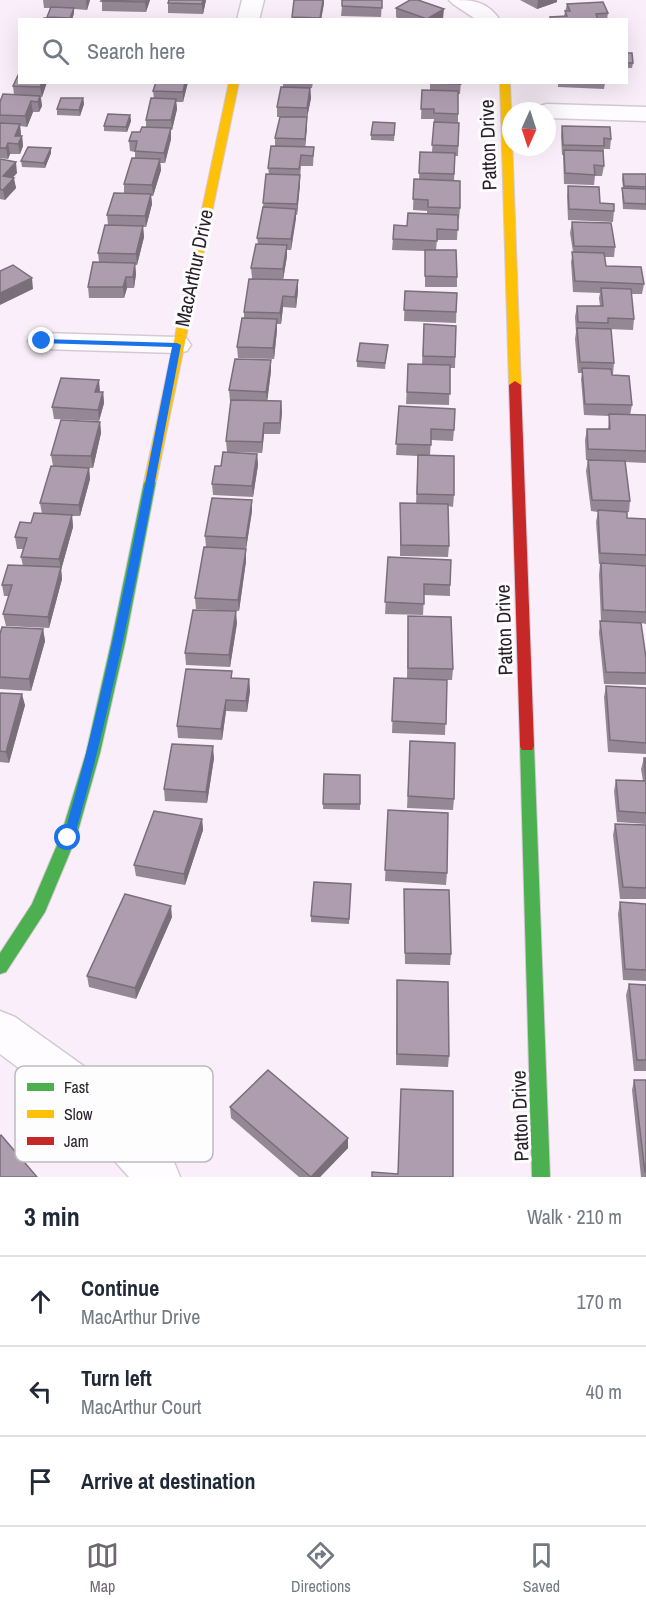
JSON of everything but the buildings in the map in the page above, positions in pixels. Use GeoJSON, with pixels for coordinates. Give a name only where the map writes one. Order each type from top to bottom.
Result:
{"type":"FeatureCollection","features":[{"type":"Feature","properties":{"kind":"street"},"geometry":{"type":"LineString","coordinates":[[248,18],[253,0]]}},
{"type":"Feature","properties":{"kind":"street"},"geometry":{"type":"LineString","coordinates":[[460,0],[479,10],[488,18]]}},
{"type":"Feature","properties":{"kind":"street","name":"MacArthur Drive"},"geometry":{"type":"LineString","coordinates":[[0,967],[39,907],[68,838],[93,753],[118,643],[177,345],[234,84]]}},
{"type":"Feature","properties":{"kind":"street","name":"Patton Drive"},"geometry":{"type":"LineString","coordinates":[[506,84],[507,102]]}},
{"type":"Feature","properties":{"kind":"street"},"geometry":{"type":"LineString","coordinates":[[556,111],[646,114]]}},
{"type":"Feature","properties":{"kind":"street","name":"Patton Drive"},"geometry":{"type":"LineString","coordinates":[[508,156],[541,1177]]}},
{"type":"Feature","properties":{"kind":"street"},"geometry":{"type":"LineString","coordinates":[[42,341],[177,345]]}},
{"type":"Feature","properties":{"kind":"street"},"geometry":{"type":"LineString","coordinates":[[0,1030],[49,1066]]}},
{"type":"Feature","properties":{"kind":"street"},"geometry":{"type":"LineString","coordinates":[[144,1162],[158,1177]]}},
{"type":"Feature","properties":{"kind":"traffic: fast"},"geometry":{"type":"LineString","coordinates":[[0,967],[39,907],[68,838],[93,753],[118,643],[150,482]]}},
{"type":"Feature","properties":{"kind":"traffic: fast"},"geometry":{"type":"LineString","coordinates":[[527,746],[541,1177]]}},
{"type":"Feature","properties":{"kind":"traffic: slow"},"geometry":{"type":"LineString","coordinates":[[150,482],[234,84]]}},
{"type":"Feature","properties":{"kind":"traffic: slow"},"geometry":{"type":"LineString","coordinates":[[505,84],[515,385]]}},
{"type":"Feature","properties":{"kind":"traffic: jam"},"geometry":{"type":"LineString","coordinates":[[515,385],[527,746]]}},
{"type":"Feature","properties":{"kind":"route"},"geometry":{"type":"LineString","coordinates":[[42,341],[177,345],[118,643],[93,753],[68,838]]}}]}
